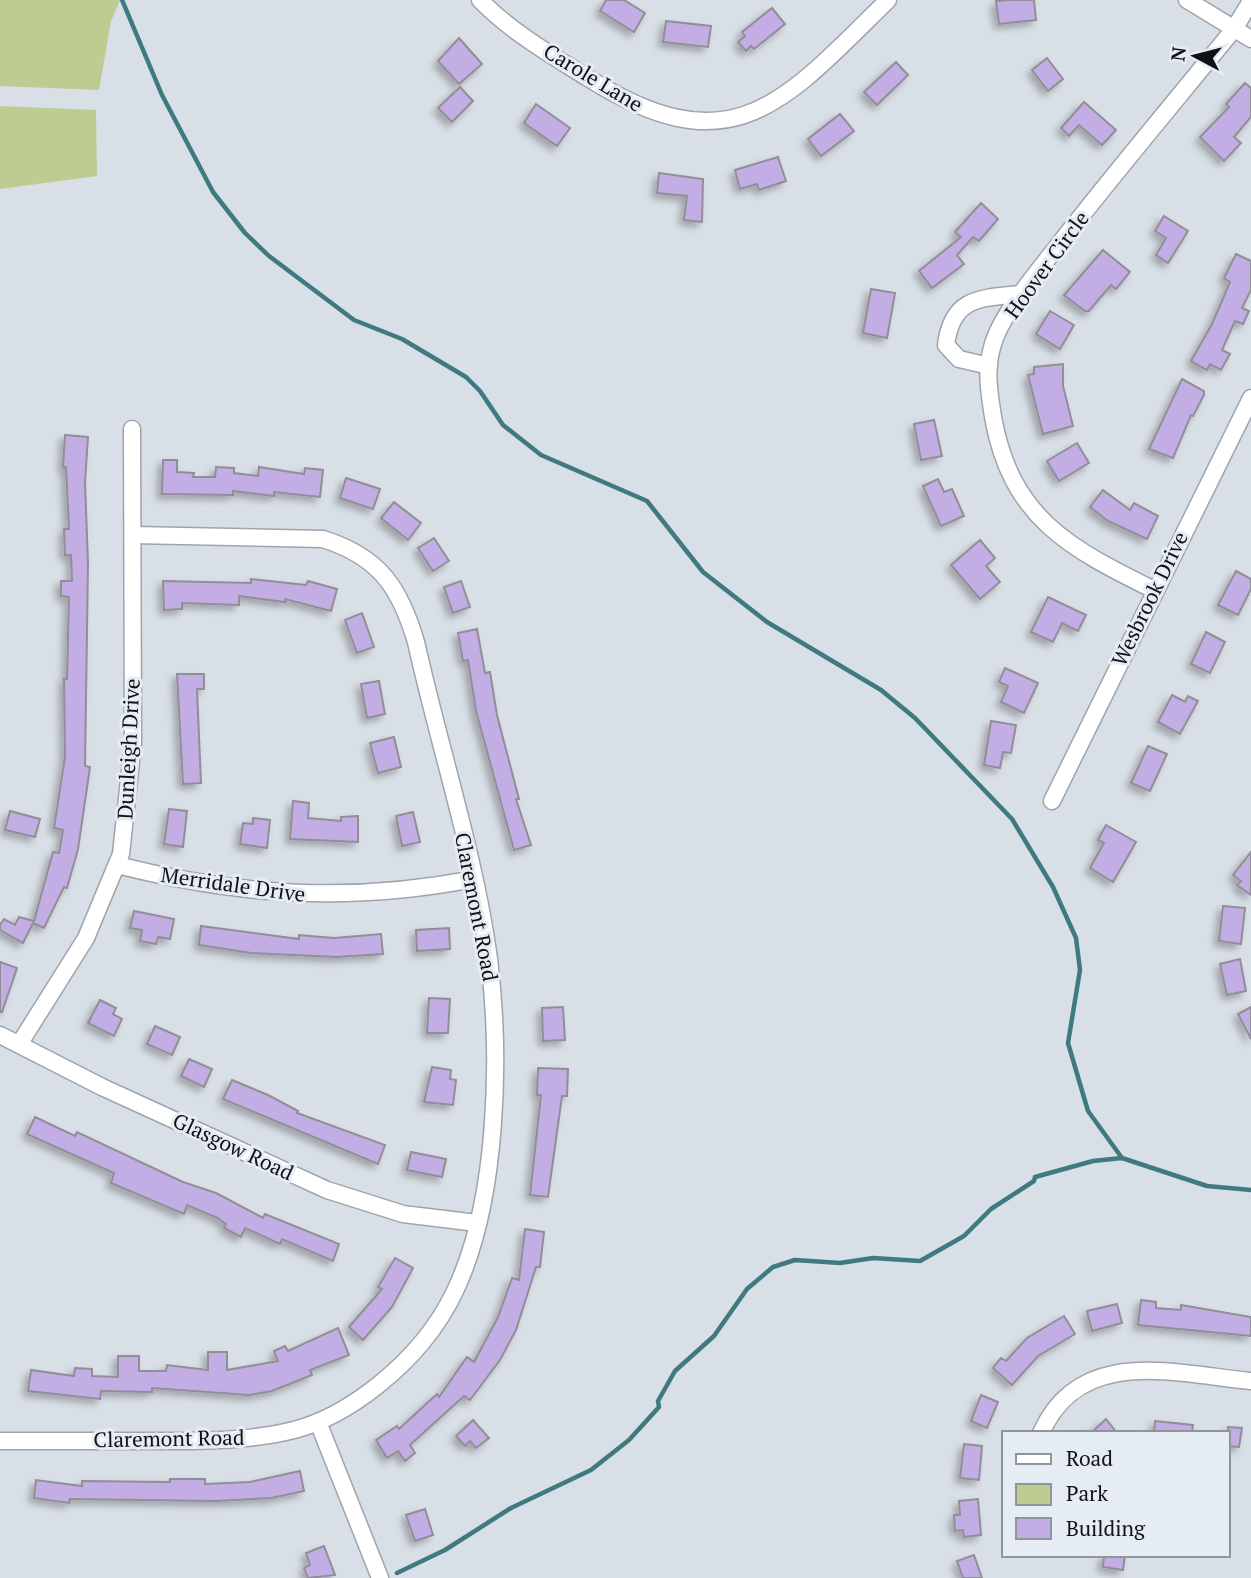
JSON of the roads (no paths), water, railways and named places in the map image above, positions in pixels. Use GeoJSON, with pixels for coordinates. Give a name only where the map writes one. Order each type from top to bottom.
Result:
{"type":"FeatureCollection","features":[{"type":"Feature","properties":{"kind":"street","name":"Carole Lane"},"geometry":{"type":"LineString","coordinates":[[480,0],[565,63],[639,108],[684,121],[709,122],[747,115],[775,101],[809,75],[888,0]]}},
{"type":"Feature","properties":{"kind":"street"},"geometry":{"type":"LineString","coordinates":[[1187,0],[1251,39]]}},
{"type":"Feature","properties":{"kind":"street","name":"Hoover Circle"},"geometry":{"type":"LineString","coordinates":[[1154,590],[1059,538],[1027,504],[1010,473],[997,437],[987,377],[993,342],[1022,293],[1234,29],[1251,1]]}},
{"type":"Feature","properties":{"kind":"street"},"geometry":{"type":"LineString","coordinates":[[989,366],[959,359],[946,345],[948,328],[959,308],[984,297],[1022,293]]}},
{"type":"Feature","properties":{"kind":"street","name":"Wesbrook Drive"},"geometry":{"type":"LineString","coordinates":[[1052,801],[1251,398]]}},
{"type":"Feature","properties":{"kind":"street","name":"Dunleigh Drive"},"geometry":{"type":"LineString","coordinates":[[20,1043],[86,938],[117,866],[131,778],[132,429]]}},
{"type":"Feature","properties":{"kind":"street","name":"Claremont Road"},"geometry":{"type":"LineString","coordinates":[[0,1441],[223,1441],[253,1438],[318,1422],[369,1393],[393,1373],[427,1337],[455,1291],[477,1223],[490,1150],[495,1053],[489,960],[474,879],[406,608],[377,568],[343,545],[314,537],[133,535]]}},
{"type":"Feature","properties":{"kind":"street","name":"Merridale Drive"},"geometry":{"type":"LineString","coordinates":[[117,866],[200,884],[315,896],[412,890],[474,879]]}},
{"type":"Feature","properties":{"kind":"street","name":"Glasgow Road"},"geometry":{"type":"LineString","coordinates":[[0,1035],[102,1087],[327,1190],[403,1214],[477,1223]]}},
{"type":"Feature","properties":{"kind":"street"},"geometry":{"type":"LineString","coordinates":[[1042,1431],[1048,1417],[1074,1389],[1108,1373],[1145,1371],[1251,1381]]}},
{"type":"Feature","properties":{"kind":"street"},"geometry":{"type":"LineString","coordinates":[[318,1422],[380,1578]]}},
{"type":"Feature","properties":{"kind":"waterway"},"geometry":{"type":"LineString","coordinates":[[122,0],[162,95],[213,192],[245,233],[269,256],[354,320],[402,339],[466,377],[480,391],[503,425],[541,455],[647,501],[703,572],[767,622],[881,690],[915,718],[1012,819],[1053,887],[1076,938],[1080,970],[1068,1043],[1088,1111],[1122,1158]]}},
{"type":"Feature","properties":{"kind":"waterway"},"geometry":{"type":"LineString","coordinates":[[397,1573],[445,1550],[511,1508],[591,1470],[629,1440],[659,1407],[658,1401],[675,1371],[714,1336],[747,1289],[773,1267],[795,1260],[840,1263],[873,1258],[920,1261],[964,1236],[991,1209],[1034,1181],[1035,1177],[1093,1161],[1122,1158],[1207,1186],[1251,1190]]}}]}
